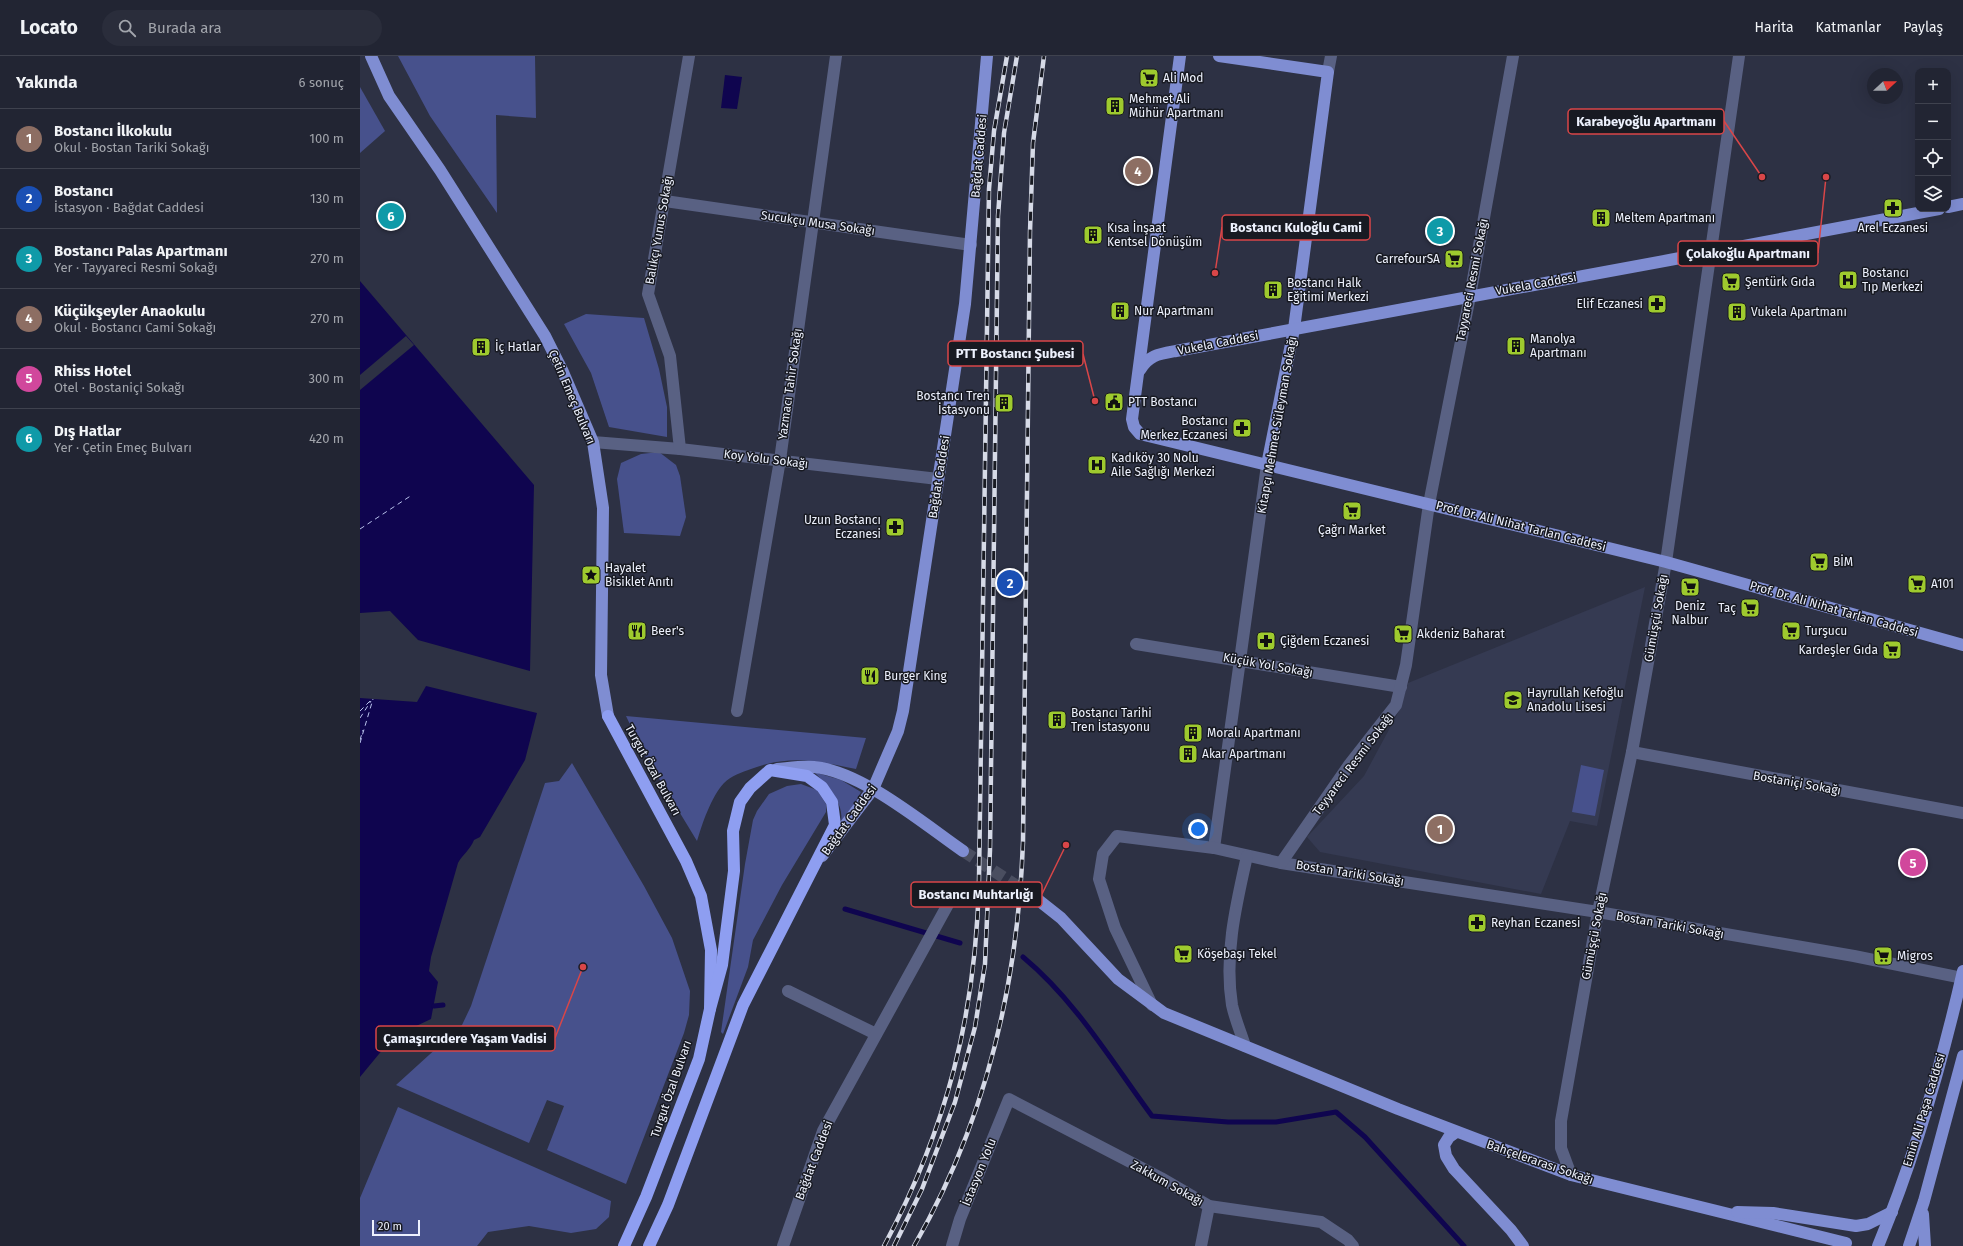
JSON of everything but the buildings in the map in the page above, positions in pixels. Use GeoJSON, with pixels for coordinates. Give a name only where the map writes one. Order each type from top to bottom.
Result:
{"type":"FeatureCollection","features":[{"type":"Feature","properties":{"kind":"highway","name":"Turgut Özal Bulvarı"},"geometry":{"type":"LineString","coordinates":[[608,716],[672,834],[701,896],[711,950],[710,1009],[698,1059],[676,1122],[646,1197],[624,1246]]}},
{"type":"Feature","properties":{"kind":"highway"},"geometry":{"type":"LineString","coordinates":[[651,1244],[668,1205],[743,1005],[834,825],[832,802],[822,787],[807,776],[770,770],[750,788],[740,802],[733,831],[734,871],[722,965],[710,1009]]}},
{"type":"Feature","properties":{"kind":"main road","name":"Çetin Emeç Bulvarı"},"geometry":{"type":"LineString","coordinates":[[371,56],[389,96],[440,170],[545,336],[564,372],[593,442],[603,508],[601,675],[608,716]]}},
{"type":"Feature","properties":{"kind":"main road","name":"Bağdat Caddesi"},"geometry":{"type":"LineString","coordinates":[[811,871],[873,789],[898,731],[903,711],[965,304],[987,56]]}},
{"type":"Feature","properties":{"kind":"main road","name":"Prof. Dr. Ali Nihat Tarlan Caddesi"},"geometry":{"type":"LineString","coordinates":[[1180,56],[1140,370],[1132,419],[1134,427],[1140,434],[1666,562],[1963,645]]}},
{"type":"Feature","properties":{"kind":"main road"},"geometry":{"type":"LineString","coordinates":[[1219,56],[1328,72]]}},
{"type":"Feature","properties":{"kind":"main road","name":"Kitapçı Mehmet Süleyman Sokağı"},"geometry":{"type":"LineString","coordinates":[[1267,465],[1294,329],[1328,72]]}},
{"type":"Feature","properties":{"kind":"main road"},"geometry":{"type":"LineString","coordinates":[[1951,206],[1963,204]]}},
{"type":"Feature","properties":{"kind":"main road","name":"Vukela Caddesi"},"geometry":{"type":"LineString","coordinates":[[1140,370],[1145,362],[1155,355],[1710,253],[1923,212]]}},
{"type":"Feature","properties":{"kind":"main road"},"geometry":{"type":"LineString","coordinates":[[770,770],[815,767],[847,775],[873,789],[963,851]]}},
{"type":"Feature","properties":{"kind":"main road","name":"Bahçelerarası Sokağı"},"geometry":{"type":"LineString","coordinates":[[1037,899],[1061,918],[1118,978],[1164,1013],[1456,1132],[1571,1175],[1712,1212],[1846,1243]]}},
{"type":"Feature","properties":{"kind":"main road","name":"Emin Ali Paşa Caddesi"},"geometry":{"type":"LineString","coordinates":[[1878,1246],[1892,1212],[1937,1069],[1962,976]]}},
{"type":"Feature","properties":{"kind":"main road","name":"Emin Ali Paşa Caddesi"},"geometry":{"type":"LineString","coordinates":[[1909,1246],[1924,1201],[1963,1056]]}},
{"type":"Feature","properties":{"kind":"main road"},"geometry":{"type":"LineString","coordinates":[[1456,1132],[1448,1136],[1444,1145],[1446,1156],[1454,1169],[1511,1230],[1523,1246]]}},
{"type":"Feature","properties":{"kind":"main road"},"geometry":{"type":"LineString","coordinates":[[1924,1201],[1923,1230],[1925,1246]]}},
{"type":"Feature","properties":{"kind":"main road"},"geometry":{"type":"LineString","coordinates":[[1712,1212],[1773,1213],[1856,1226],[1868,1224],[1892,1212]]}},
{"type":"Feature","properties":{"kind":"street","name":"Balıkçı Yunus Sokağı"},"geometry":{"type":"LineString","coordinates":[[680,449],[670,356],[648,294],[689,56]]}},
{"type":"Feature","properties":{"kind":"street","name":"Yazmacı Tahir Sokağı"},"geometry":{"type":"LineString","coordinates":[[737,711],[780,460],[836,56]]}},
{"type":"Feature","properties":{"kind":"street"},"geometry":{"type":"LineString","coordinates":[[1328,72],[1331,56]]}},
{"type":"Feature","properties":{"kind":"street","name":"Tayyareci Resmi Sokağı"},"geometry":{"type":"LineString","coordinates":[[1429,504],[1470,296],[1512,56]]}},
{"type":"Feature","properties":{"kind":"street","name":"Gümüşçü Sokağı"},"geometry":{"type":"LineString","coordinates":[[1571,1175],[1561,1148],[1560,1122],[1598,912],[1632,752],[1666,562],[1739,56]]}},
{"type":"Feature","properties":{"kind":"street","name":"Sucukçu Musa Sokağı"},"geometry":{"type":"LineString","coordinates":[[665,201],[812,221],[971,246]]}},
{"type":"Feature","properties":{"kind":"street","name":"Koy Yolu Sokağı"},"geometry":{"type":"LineString","coordinates":[[593,442],[680,449],[780,460],[938,480]]}},
{"type":"Feature","properties":{"kind":"street","name":"Kitapçı Mehmet Süleyman Sokağı"},"geometry":{"type":"LineString","coordinates":[[1214,848],[1267,465]]}},
{"type":"Feature","properties":{"kind":"street","name":"Teyyareci Resmi Sokağı"},"geometry":{"type":"LineString","coordinates":[[1281,863],[1349,765],[1396,705],[1406,665],[1429,504]]}},
{"type":"Feature","properties":{"kind":"street","name":"Küçük Yol Sokağı"},"geometry":{"type":"LineString","coordinates":[[1136,644],[1401,687]]}},
{"type":"Feature","properties":{"kind":"street","name":"Bostaniçi Sokağı"},"geometry":{"type":"LineString","coordinates":[[1632,752],[1963,813]]}},
{"type":"Feature","properties":{"kind":"street"},"geometry":{"type":"LineString","coordinates":[[1152,1005],[1113,921],[1099,879],[1103,854],[1117,836],[1214,848],[1281,863]]}},
{"type":"Feature","properties":{"kind":"street"},"geometry":{"type":"LineString","coordinates":[[1245,1046],[1232,1006],[1229,959],[1237,900],[1247,856]]}},
{"type":"Feature","properties":{"kind":"street","name":"Bostan Tariki Sokağı"},"geometry":{"type":"LineString","coordinates":[[1281,863],[1598,912],[1962,976]]}},
{"type":"Feature","properties":{"kind":"street","name":"Bağdat Caddesi"},"geometry":{"type":"LineString","coordinates":[[783,1246],[823,1131],[957,888]]}},
{"type":"Feature","properties":{"kind":"street"},"geometry":{"type":"LineString","coordinates":[[788,991],[876,1034]]}},
{"type":"Feature","properties":{"kind":"street","name":"Zakkum Sokağı"},"geometry":{"type":"LineString","coordinates":[[1009,1099],[1161,1178],[1209,1206],[1321,1222],[1348,1240],[1353,1246]]}},
{"type":"Feature","properties":{"kind":"street","name":"İstasyon Yolu"},"geometry":{"type":"LineString","coordinates":[[952,1246],[960,1218],[1009,1099]]}},
{"type":"Feature","properties":{"kind":"street"},"geometry":{"type":"LineString","coordinates":[[1201,1246],[1209,1206]]}},
{"type":"Feature","properties":{"kind":"shaded area"},"geometry":{"type":"Polygon","coordinates":[[[398,56],[535,56],[536,118],[496,115],[497,213],[430,116],[398,56]]]}},
{"type":"Feature","properties":{"kind":"shaded area"},"geometry":{"type":"Polygon","coordinates":[[[725,75],[742,77],[737,109],[721,108],[725,75]]]}},
{"type":"Feature","properties":{"kind":"shaded area"},"geometry":{"type":"Polygon","coordinates":[[[360,87],[385,131],[360,153],[360,87]]]}},
{"type":"Feature","properties":{"kind":"shaded area"},"geometry":{"type":"Polygon","coordinates":[[[360,281],[534,485],[530,671],[418,640],[390,611],[360,613],[360,281]]]}},
{"type":"Feature","properties":{"kind":"shaded area"},"geometry":{"type":"Polygon","coordinates":[[[586,314],[644,318],[659,369],[667,407],[667,437],[609,427],[591,373],[564,324],[586,314]]]}},
{"type":"Feature","properties":{"kind":"shaded area"},"geometry":{"type":"Polygon","coordinates":[[[659,452],[676,465],[680,476],[686,517],[680,536],[624,533],[617,479],[621,463],[641,454],[659,452]]]}},
{"type":"Feature","properties":{"kind":"shaded area"},"geometry":{"type":"Polygon","coordinates":[[[1645,587],[1597,826],[1570,821],[1541,894],[1320,852],[1307,837],[1364,776],[1399,711],[1408,683],[1645,587]]]}},
{"type":"Feature","properties":{"kind":"shaded area"},"geometry":{"type":"Polygon","coordinates":[[[426,686],[537,713],[525,760],[480,837],[474,840],[471,847],[458,863],[431,957],[429,971],[438,982],[431,1019],[393,1037],[360,1077],[360,698],[417,702],[426,686]]]}},
{"type":"Feature","properties":{"kind":"shaded area"},"geometry":{"type":"Polygon","coordinates":[[[626,716],[866,738],[856,769],[803,760],[791,760],[765,764],[744,771],[730,778],[719,789],[711,803],[697,841],[644,754],[626,716]]]}},
{"type":"Feature","properties":{"kind":"shaded area"},"geometry":{"type":"Polygon","coordinates":[[[572,763],[644,886],[672,938],[690,991],[689,1015],[684,1033],[626,1184],[547,1150],[564,1106],[547,1100],[529,1143],[396,1085],[462,1025],[471,1006],[545,783],[559,781],[572,763]]]}},
{"type":"Feature","properties":{"kind":"shaded area"},"geometry":{"type":"Polygon","coordinates":[[[1581,765],[1604,770],[1595,816],[1572,812],[1581,765]]]}},
{"type":"Feature","properties":{"kind":"shaded area"},"geometry":{"type":"Polygon","coordinates":[[[814,772],[841,780],[861,792],[840,828],[842,820],[839,804],[831,790],[814,772]]]}},
{"type":"Feature","properties":{"kind":"shaded area"},"geometry":{"type":"Polygon","coordinates":[[[801,784],[817,790],[826,804],[826,812],[782,885],[753,940],[748,967],[723,1034],[721,1032],[745,864],[753,820],[757,811],[769,794],[787,786],[801,784]]]}},
{"type":"Feature","properties":{"kind":"shaded area"},"geometry":{"type":"Polygon","coordinates":[[[398,1107],[611,1201],[609,1217],[596,1229],[571,1233],[529,1226],[488,1232],[477,1246],[360,1246],[360,1198],[398,1107]]]}},
{"type":"Feature","properties":{"kind":"pier"},"geometry":{"type":"Polygon","coordinates":[[[406,336],[414,345],[360,390],[360,375],[406,336]]]}},
{"type":"Feature","properties":{"kind":"waterway"},"geometry":{"type":"LineString","coordinates":[[845,909],[960,943]]}},
{"type":"Feature","properties":{"kind":"waterway"},"geometry":{"type":"LineString","coordinates":[[1023,957],[1042,974],[1077,1012],[1152,1116],[1228,1122],[1276,1122],[1336,1112],[1365,1137],[1464,1246]]}},
{"type":"Feature","properties":{"kind":"waterway"},"geometry":{"type":"LineString","coordinates":[[434,1006],[443,1005]]}},
{"type":"Feature","properties":{"kind":"ferry route"},"geometry":{"type":"LineString","coordinates":[[360,529],[412,495]]}},
{"type":"Feature","properties":{"kind":"ferry route"},"geometry":{"type":"LineString","coordinates":[[360,711],[372,699]]}},
{"type":"Feature","properties":{"kind":"ferry route"},"geometry":{"type":"LineString","coordinates":[[360,743],[373,699]]}},
{"type":"Feature","properties":{"kind":"ferry route"},"geometry":{"type":"LineString","coordinates":[[360,718],[371,701]]}},
{"type":"Feature","properties":{"kind":"ferry route"},"geometry":{"type":"LineString","coordinates":[[360,740],[363,730]]}},
{"type":"Feature","properties":{"kind":"tunnel"},"geometry":{"type":"LineString","coordinates":[[963,851],[1037,899]]}},
{"type":"Feature","properties":{"kind":"railway"},"geometry":{"type":"LineString","coordinates":[[884,1246],[906,1202],[925,1158],[941,1114],[954,1069],[964,1024],[972,977],[977,929],[979,880],[989,189],[994,131],[1007,56]]}},
{"type":"Feature","properties":{"kind":"railway"},"geometry":{"type":"LineString","coordinates":[[894,1246],[922,1189],[955,1102],[975,1027],[985,964],[990,850],[998,216],[1004,133],[1017,56]]}},
{"type":"Feature","properties":{"kind":"railway"},"geometry":{"type":"LineString","coordinates":[[914,1246],[939,1199],[960,1151],[978,1102],[993,1051],[1005,1000],[1014,948],[1020,895],[1023,842],[1030,232],[1033,143],[1044,56]]}},
{"type":"Feature","properties":{"kind":"place","name":"Ali Mod"},"geometry":{"type":"Point","coordinates":[1149,78]}},
{"type":"Feature","properties":{"kind":"place","name":"Mehmet Ali Mühür Apartmanı"},"geometry":{"type":"Point","coordinates":[1115,106]}},
{"type":"Feature","properties":{"kind":"place","name":"Küçükşeyler Anaokulu"},"geometry":{"type":"Point","coordinates":[1138,171]}},
{"type":"Feature","properties":{"kind":"place","name":"Karabeyoğlu Apartmanı"},"geometry":{"type":"Point","coordinates":[1762,177]}},
{"type":"Feature","properties":{"kind":"place","name":"Çolakoğlu Apartmanı"},"geometry":{"type":"Point","coordinates":[1826,177]}},
{"type":"Feature","properties":{"kind":"place","name":"Arel Eczanesi"},"geometry":{"type":"Point","coordinates":[1893,208]}},
{"type":"Feature","properties":{"kind":"place","name":"Dış Hatlar"},"geometry":{"type":"Point","coordinates":[391,216]}},
{"type":"Feature","properties":{"kind":"place","name":"Meltem Apartmanı"},"geometry":{"type":"Point","coordinates":[1601,218]}},
{"type":"Feature","properties":{"kind":"place","name":"Bostancı Palas Apartmanı"},"geometry":{"type":"Point","coordinates":[1440,231]}},
{"type":"Feature","properties":{"kind":"place","name":"Kısa İnşaat Kentsel Dönüşüm"},"geometry":{"type":"Point","coordinates":[1093,235]}},
{"type":"Feature","properties":{"kind":"place","name":"CarrefourSA"},"geometry":{"type":"Point","coordinates":[1454,259]}},
{"type":"Feature","properties":{"kind":"place","name":"Bostancı Kuloğlu Cami"},"geometry":{"type":"Point","coordinates":[1215,273]}},
{"type":"Feature","properties":{"kind":"place","name":"Bostancı Tıp Merkezi"},"geometry":{"type":"Point","coordinates":[1848,280]}},
{"type":"Feature","properties":{"kind":"place","name":"Şentürk Gıda"},"geometry":{"type":"Point","coordinates":[1731,282]}},
{"type":"Feature","properties":{"kind":"place","name":"Bostancı Halk Eğitimi Merkezi"},"geometry":{"type":"Point","coordinates":[1273,290]}},
{"type":"Feature","properties":{"kind":"place","name":"Elif Eczanesi"},"geometry":{"type":"Point","coordinates":[1657,304]}},
{"type":"Feature","properties":{"kind":"place","name":"Nur Apartmanı"},"geometry":{"type":"Point","coordinates":[1120,311]}},
{"type":"Feature","properties":{"kind":"place","name":"Vukela Apartmanı"},"geometry":{"type":"Point","coordinates":[1737,312]}},
{"type":"Feature","properties":{"kind":"place","name":"Manolya Apartmanı"},"geometry":{"type":"Point","coordinates":[1516,346]}},
{"type":"Feature","properties":{"kind":"place","name":"İç Hatlar"},"geometry":{"type":"Point","coordinates":[481,347]}},
{"type":"Feature","properties":{"kind":"place","name":"PTT Bostancı Şubesi"},"geometry":{"type":"Point","coordinates":[1095,401]}},
{"type":"Feature","properties":{"kind":"place","name":"PTT Bostancı"},"geometry":{"type":"Point","coordinates":[1114,402]}},
{"type":"Feature","properties":{"kind":"place","name":"Bostancı Tren İstasyonu"},"geometry":{"type":"Point","coordinates":[1004,403]}},
{"type":"Feature","properties":{"kind":"place","name":"Bostancı Merkez Eczanesi"},"geometry":{"type":"Point","coordinates":[1242,428]}},
{"type":"Feature","properties":{"kind":"place","name":"Kadıköy 30 Nolu Aile Sağlığı Merkezi"},"geometry":{"type":"Point","coordinates":[1097,465]}},
{"type":"Feature","properties":{"kind":"place","name":"Çağrı Market"},"geometry":{"type":"Point","coordinates":[1352,511]}},
{"type":"Feature","properties":{"kind":"place","name":"Uzun Bostancı Eczanesi"},"geometry":{"type":"Point","coordinates":[895,527]}},
{"type":"Feature","properties":{"kind":"place","name":"BİM"},"geometry":{"type":"Point","coordinates":[1819,562]}},
{"type":"Feature","properties":{"kind":"place","name":"Hayalet Bisiklet Anıtı"},"geometry":{"type":"Point","coordinates":[591,575]}},
{"type":"Feature","properties":{"kind":"place","name":"Bostancı"},"geometry":{"type":"Point","coordinates":[1010,583]}},
{"type":"Feature","properties":{"kind":"place","name":"A101"},"geometry":{"type":"Point","coordinates":[1917,584]}},
{"type":"Feature","properties":{"kind":"place","name":"Deniz Nalbur"},"geometry":{"type":"Point","coordinates":[1690,587]}},
{"type":"Feature","properties":{"kind":"place","name":"Taç"},"geometry":{"type":"Point","coordinates":[1750,608]}},
{"type":"Feature","properties":{"kind":"place","name":"Beer's"},"geometry":{"type":"Point","coordinates":[637,631]}},
{"type":"Feature","properties":{"kind":"place","name":"Turşucu"},"geometry":{"type":"Point","coordinates":[1791,631]}},
{"type":"Feature","properties":{"kind":"place","name":"Akdeniz Baharat"},"geometry":{"type":"Point","coordinates":[1403,634]}},
{"type":"Feature","properties":{"kind":"place","name":"Çiğdem Eczanesi"},"geometry":{"type":"Point","coordinates":[1266,641]}},
{"type":"Feature","properties":{"kind":"place","name":"Kardeşler Gıda"},"geometry":{"type":"Point","coordinates":[1892,650]}},
{"type":"Feature","properties":{"kind":"place","name":"Burger King"},"geometry":{"type":"Point","coordinates":[870,676]}},
{"type":"Feature","properties":{"kind":"place","name":"Hayrullah Kefoğlu Anadolu Lisesi"},"geometry":{"type":"Point","coordinates":[1513,700]}},
{"type":"Feature","properties":{"kind":"place","name":"Bostancı Tarihi Tren İstasyonu"},"geometry":{"type":"Point","coordinates":[1057,720]}},
{"type":"Feature","properties":{"kind":"place","name":"Moralı Apartmanı"},"geometry":{"type":"Point","coordinates":[1193,733]}},
{"type":"Feature","properties":{"kind":"place","name":"Akar Apartmanı"},"geometry":{"type":"Point","coordinates":[1188,754]}},
{"type":"Feature","properties":{"kind":"place","name":"Bostancı İlkokulu"},"geometry":{"type":"Point","coordinates":[1440,829]}},
{"type":"Feature","properties":{"kind":"place","name":"Bostancı Muhtarlığı"},"geometry":{"type":"Point","coordinates":[1066,845]}},
{"type":"Feature","properties":{"kind":"place","name":"Rhiss Hotel"},"geometry":{"type":"Point","coordinates":[1913,863]}},
{"type":"Feature","properties":{"kind":"place","name":"Reyhan Eczanesi"},"geometry":{"type":"Point","coordinates":[1477,923]}},
{"type":"Feature","properties":{"kind":"place","name":"Köşebaşı Tekel"},"geometry":{"type":"Point","coordinates":[1183,954]}},
{"type":"Feature","properties":{"kind":"place","name":"Migros"},"geometry":{"type":"Point","coordinates":[1883,956]}},
{"type":"Feature","properties":{"kind":"place","name":"Çamaşırcıdere Yaşam Vadisi"},"geometry":{"type":"Point","coordinates":[583,967]}}]}
